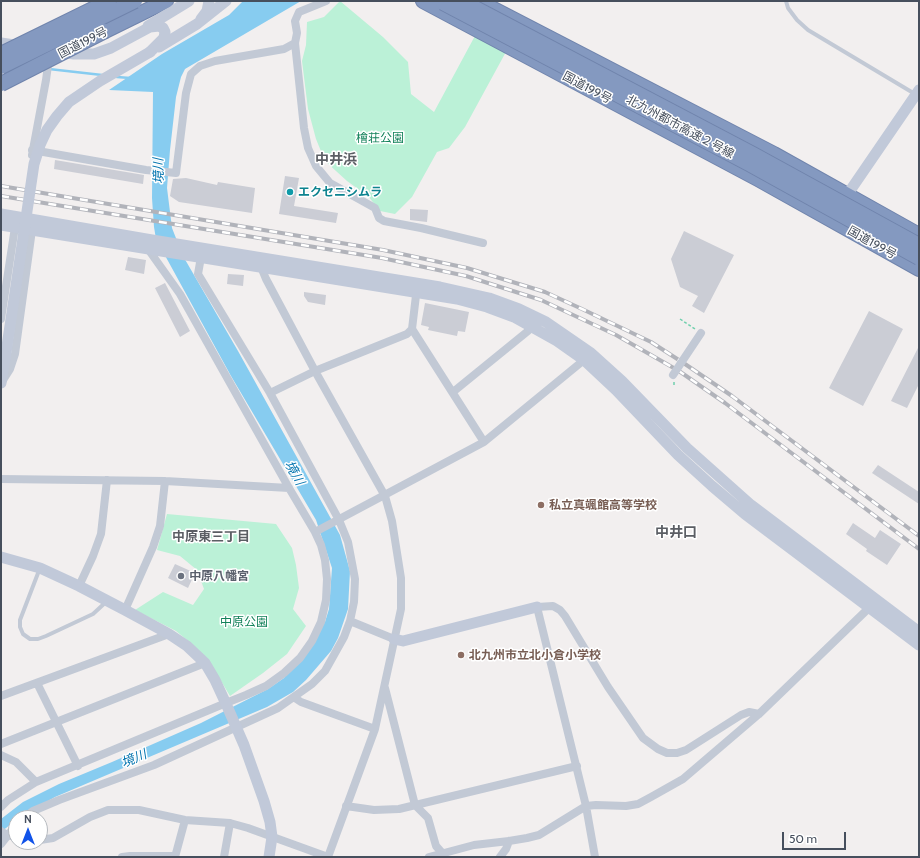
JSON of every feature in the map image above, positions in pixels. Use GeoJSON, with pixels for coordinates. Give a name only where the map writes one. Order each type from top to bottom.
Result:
{"type":"FeatureCollection","features":[{"type":"Feature","properties":{"kind":"highway"},"geometry":{"type":"LineString","coordinates":[[3,47],[109,1]]}},
{"type":"Feature","properties":{"kind":"highway"},"geometry":{"type":"LineString","coordinates":[[1,67],[135,1]]}},
{"type":"Feature","properties":{"kind":"highway","name":"国道199号"},"geometry":{"type":"LineString","coordinates":[[1,84],[166,1]]}},
{"type":"Feature","properties":{"kind":"highway","name":"国道199号"},"geometry":{"type":"LineString","coordinates":[[423,1],[758,179],[919,269]]}},
{"type":"Feature","properties":{"kind":"highway","name":"北九州都市高速２号線"},"geometry":{"type":"LineString","coordinates":[[462,1],[746,150],[919,245]]}},
{"type":"Feature","properties":{"kind":"highway"},"geometry":{"type":"LineString","coordinates":[[478,1],[774,154],[919,235]]}},
{"type":"Feature","properties":{"kind":"highway"},"geometry":{"type":"LineString","coordinates":[[496,1],[674,92],[774,154]]}},
{"type":"Feature","properties":{"kind":"highway","name":"北九州都市高速２号線"},"geometry":{"type":"LineString","coordinates":[[441,2],[749,164],[919,258]]}},
{"type":"Feature","properties":{"kind":"street"},"geometry":{"type":"LineString","coordinates":[[3,47],[99,1]]}},
{"type":"Feature","properties":{"kind":"street"},"geometry":{"type":"LineString","coordinates":[[132,37],[188,1]]}},
{"type":"Feature","properties":{"kind":"street"},"geometry":{"type":"LineString","coordinates":[[197,24],[207,11],[209,1]]}},
{"type":"Feature","properties":{"kind":"street"},"geometry":{"type":"LineString","coordinates":[[1,383],[34,164],[47,130],[69,102],[100,80],[197,24],[226,1]]}},
{"type":"Feature","properties":{"kind":"street"},"geometry":{"type":"LineString","coordinates":[[326,1],[299,12],[295,21],[297,33],[295,43],[304,128],[308,148],[316,166],[330,183],[372,206],[379,218],[384,221],[483,243]]}},
{"type":"Feature","properties":{"kind":"street"},"geometry":{"type":"LineString","coordinates":[[3,47],[74,54],[94,54],[111,48],[155,26],[163,28],[165,32],[164,38],[150,52]]}},
{"type":"Feature","properties":{"kind":"street"},"geometry":{"type":"LineString","coordinates":[[32,150],[146,170],[176,173],[186,93],[192,74],[200,66],[215,61],[284,49],[295,43]]}},
{"type":"Feature","properties":{"kind":"street"},"geometry":{"type":"LineString","coordinates":[[30,166],[50,51]]}},
{"type":"Feature","properties":{"kind":"street"},"geometry":{"type":"LineString","coordinates":[[831,220],[917,92]]}},
{"type":"Feature","properties":{"kind":"street"},"geometry":{"type":"LineString","coordinates":[[1,214],[195,256],[261,267],[417,288],[460,290],[489,298],[519,309],[546,322],[591,353],[622,381],[687,448],[751,505],[873,604],[919,645]]}},
{"type":"Feature","properties":{"kind":"street"},"geometry":{"type":"LineString","coordinates":[[1,383],[10,368],[15,354],[32,230],[24,218]]}},
{"type":"Feature","properties":{"kind":"street"},"geometry":{"type":"LineString","coordinates":[[1,319],[14,228],[24,218]]}},
{"type":"Feature","properties":{"kind":"street"},"geometry":{"type":"LineString","coordinates":[[1,225],[153,247],[183,245],[417,288],[487,307],[514,318],[557,341],[584,360],[616,390],[678,454],[745,514],[873,604],[919,632]]}},
{"type":"Feature","properties":{"kind":"street"},"geometry":{"type":"LineString","coordinates":[[1,807],[8,800],[36,782],[227,704],[266,686],[284,674],[300,658],[312,641],[321,622],[326,600],[327,579],[325,560],[317,531],[289,488],[180,294],[152,256],[153,247]]}},
{"type":"Feature","properties":{"kind":"street"},"geometry":{"type":"LineString","coordinates":[[35,810],[154,765],[235,726],[278,708],[295,698],[325,671],[344,637],[350,621],[354,602],[355,580],[348,542],[270,394],[198,274],[195,256]]}},
{"type":"Feature","properties":{"kind":"street"},"geometry":{"type":"LineString","coordinates":[[48,839],[53,838],[90,817],[108,810],[139,810],[185,820],[230,823],[328,857],[375,729],[401,609],[401,578],[392,521],[385,496],[315,371],[261,267]]}},
{"type":"Feature","properties":{"kind":"street"},"geometry":{"type":"LineString","coordinates":[[270,394],[315,371],[407,334],[412,329],[417,288]]}},
{"type":"Feature","properties":{"kind":"street"},"geometry":{"type":"LineString","coordinates":[[453,392],[528,331],[531,326]]}},
{"type":"Feature","properties":{"kind":"street"},"geometry":{"type":"LineString","coordinates":[[412,329],[484,442]]}},
{"type":"Feature","properties":{"kind":"street"},"geometry":{"type":"LineString","coordinates":[[673,374],[701,333]]}},
{"type":"Feature","properties":{"kind":"street"},"geometry":{"type":"LineString","coordinates":[[317,531],[484,442],[584,360]]}},
{"type":"Feature","properties":{"kind":"street"},"geometry":{"type":"LineString","coordinates":[[1,479],[165,481],[289,488]]}},
{"type":"Feature","properties":{"kind":"street"},"geometry":{"type":"LineString","coordinates":[[79,586],[93,556],[100,534],[107,480]]}},
{"type":"Feature","properties":{"kind":"street"},"geometry":{"type":"LineString","coordinates":[[125,610],[153,547],[160,526],[165,481]]}},
{"type":"Feature","properties":{"kind":"street"},"geometry":{"type":"LineString","coordinates":[[1,556],[40,568],[125,610],[170,634],[187,646],[205,663],[227,704],[264,801],[270,822],[272,837],[269,857]]}},
{"type":"Feature","properties":{"kind":"street"},"geometry":{"type":"LineString","coordinates":[[429,857],[444,855],[474,845],[509,841],[539,835],[586,806],[626,806],[638,804],[683,779],[759,714],[873,604]]}},
{"type":"Feature","properties":{"kind":"street"},"geometry":{"type":"LineString","coordinates":[[350,621],[403,641],[537,607],[553,606],[560,610],[565,616],[608,687],[643,738],[658,750],[667,753],[676,753],[686,750],[741,715],[749,712],[759,714]]}},
{"type":"Feature","properties":{"kind":"street"},"geometry":{"type":"LineString","coordinates":[[537,607],[577,766],[595,857]]}},
{"type":"Feature","properties":{"kind":"street"},"geometry":{"type":"LineString","coordinates":[[1,696],[170,634]]}},
{"type":"Feature","properties":{"kind":"street"},"geometry":{"type":"LineString","coordinates":[[1,744],[205,663]]}},
{"type":"Feature","properties":{"kind":"street"},"geometry":{"type":"LineString","coordinates":[[38,683],[78,766]]}},
{"type":"Feature","properties":{"kind":"street"},"geometry":{"type":"LineString","coordinates":[[385,687],[415,805],[428,818],[436,846],[444,855]]}},
{"type":"Feature","properties":{"kind":"street"},"geometry":{"type":"LineString","coordinates":[[295,698],[301,702],[375,729]]}},
{"type":"Feature","properties":{"kind":"street"},"geometry":{"type":"LineString","coordinates":[[1,755],[16,762],[36,782]]}},
{"type":"Feature","properties":{"kind":"street"},"geometry":{"type":"LineString","coordinates":[[346,806],[374,810],[399,808],[577,766]]}},
{"type":"Feature","properties":{"kind":"street"},"geometry":{"type":"LineString","coordinates":[[122,857],[175,856],[185,820]]}},
{"type":"Feature","properties":{"kind":"street"},"geometry":{"type":"LineString","coordinates":[[224,857],[230,823]]}},
{"type":"Feature","properties":{"kind":"street"},"geometry":{"type":"LineString","coordinates":[[1,844],[4,833]]}},
{"type":"Feature","properties":{"kind":"street"},"geometry":{"type":"LineString","coordinates":[[500,857],[506,849],[509,841]]}},
{"type":"Feature","properties":{"kind":"lane"},"geometry":{"type":"LineString","coordinates":[[786,1],[788,8],[797,20],[808,30],[917,92]]}},
{"type":"Feature","properties":{"kind":"lane"},"geometry":{"type":"LineString","coordinates":[[40,568],[20,620],[20,627],[23,634],[30,638],[38,639],[46,636],[93,614],[107,601]]}},
{"type":"Feature","properties":{"kind":"path"},"geometry":{"type":"LineString","coordinates":[[680,319],[701,333]]}},
{"type":"Feature","properties":{"kind":"green space","name":"檜荘公園"},"geometry":{"type":"Polygon","coordinates":[[[340,1],[383,37],[408,62],[411,94],[434,112],[476,34],[507,50],[465,127],[449,148],[437,152],[412,197],[395,214],[380,211],[368,196],[347,181],[325,161],[316,139],[308,109],[302,61],[306,45],[307,22],[324,17],[340,1]]]}},
{"type":"Feature","properties":{"kind":"green space","name":"中原公園"},"geometry":{"type":"Polygon","coordinates":[[[167,514],[276,524],[292,548],[299,588],[293,609],[306,626],[287,654],[230,696],[209,661],[193,645],[176,631],[135,610],[163,592],[193,605],[204,589],[197,570],[180,556],[157,550],[167,514]]]}},
{"type":"Feature","properties":{"kind":"water","name":"境川"},"geometry":{"type":"Polygon","coordinates":[[[243,1],[301,1],[185,69],[181,77],[176,97],[170,150],[167,188],[172,228],[183,256],[238,351],[340,535],[350,571],[348,609],[338,638],[331,651],[306,680],[293,692],[267,707],[55,797],[32,810],[13,810],[23,802],[59,784],[201,723],[268,689],[284,678],[325,622],[329,609],[332,568],[316,520],[231,376],[156,239],[152,198],[153,92],[109,90],[162,54],[229,15],[243,1]]]}},
{"type":"Feature","properties":{"kind":"water"},"geometry":{"type":"Polygon","coordinates":[[[8,814],[8,826],[1,832],[1,819],[8,814]]]}},
{"type":"Feature","properties":{"kind":"building"},"geometry":{"type":"Polygon","coordinates":[[[55,160],[144,175],[143,184],[54,169],[55,160]]]}},
{"type":"Feature","properties":{"kind":"building","name":"エクセニシムラ"},"geometry":{"type":"Polygon","coordinates":[[[285,176],[299,178],[294,206],[338,213],[336,223],[279,214],[285,176]]]}},
{"type":"Feature","properties":{"kind":"building"},"geometry":{"type":"Polygon","coordinates":[[[186,178],[217,185],[218,182],[255,188],[252,213],[179,202],[170,196],[173,179],[186,178]]]}},
{"type":"Feature","properties":{"kind":"building"},"geometry":{"type":"Polygon","coordinates":[[[410,209],[428,210],[427,222],[410,220],[410,209]]]}},
{"type":"Feature","properties":{"kind":"building"},"geometry":{"type":"Polygon","coordinates":[[[684,231],[734,255],[704,313],[692,306],[698,296],[680,287],[671,259],[684,231]]]}},
{"type":"Feature","properties":{"kind":"building"},"geometry":{"type":"Polygon","coordinates":[[[128,257],[146,260],[144,274],[125,270],[128,257]]]}},
{"type":"Feature","properties":{"kind":"building"},"geometry":{"type":"Polygon","coordinates":[[[228,274],[244,275],[243,286],[227,284],[228,274]]]}},
{"type":"Feature","properties":{"kind":"building"},"geometry":{"type":"Polygon","coordinates":[[[165,283],[190,331],[180,337],[155,288],[165,283]]]}},
{"type":"Feature","properties":{"kind":"building"},"geometry":{"type":"Polygon","coordinates":[[[304,292],[326,295],[325,305],[308,302],[304,296],[304,292]]]}},
{"type":"Feature","properties":{"kind":"building"},"geometry":{"type":"Polygon","coordinates":[[[425,303],[469,312],[465,332],[458,331],[457,336],[428,330],[429,327],[421,325],[425,303]]]}},
{"type":"Feature","properties":{"kind":"building"},"geometry":{"type":"Polygon","coordinates":[[[869,311],[903,329],[863,406],[829,388],[869,311]]]}},
{"type":"Feature","properties":{"kind":"building"},"geometry":{"type":"Polygon","coordinates":[[[919,346],[919,384],[907,408],[891,401],[919,346]]]}},
{"type":"Feature","properties":{"kind":"building"},"geometry":{"type":"Polygon","coordinates":[[[878,465],[919,492],[919,504],[872,473],[878,465]]]}},
{"type":"Feature","properties":{"kind":"building"},"geometry":{"type":"Polygon","coordinates":[[[853,523],[875,538],[880,530],[901,544],[887,565],[866,551],[867,549],[846,534],[853,523]]]}},
{"type":"Feature","properties":{"kind":"building","name":"中原八幡宮"},"geometry":{"type":"Polygon","coordinates":[[[175,564],[195,573],[188,588],[168,578],[175,564]]]}},
{"type":"Feature","properties":{"kind":"waterway"},"geometry":{"type":"LineString","coordinates":[[49,69],[102,75]]}},
{"type":"Feature","properties":{"kind":"waterway"},"geometry":{"type":"LineString","coordinates":[[117,77],[130,78]]}},
{"type":"Feature","properties":{"kind":"railway"},"geometry":{"type":"LineString","coordinates":[[1,186],[383,250],[467,268],[545,292],[651,342],[685,364],[732,396],[919,536]]}},
{"type":"Feature","properties":{"kind":"railway"},"geometry":{"type":"LineString","coordinates":[[1,196],[382,258],[466,276],[541,300],[616,335],[679,371],[725,403],[919,549]]}},
{"type":"Feature","properties":{"kind":"place","name":"エクセニシムラ"},"geometry":{"type":"Point","coordinates":[290,192]}},
{"type":"Feature","properties":{"kind":"place","name":"私立真颯館高等学校"},"geometry":{"type":"Point","coordinates":[541,505]}},
{"type":"Feature","properties":{"kind":"place","name":"中原八幡宮"},"geometry":{"type":"Point","coordinates":[181,576]}},
{"type":"Feature","properties":{"kind":"place","name":"北九州市立北小倉小学校"},"geometry":{"type":"Point","coordinates":[461,655]}},
{"type":"Feature","properties":{"kind":"district","name":"中井浜"},"geometry":{"type":"Point","coordinates":[336,160]}},
{"type":"Feature","properties":{"kind":"district","name":"中井口"},"geometry":{"type":"Point","coordinates":[676,533]}},
{"type":"Feature","properties":{"kind":"district","name":"中原東三丁目"},"geometry":{"type":"Point","coordinates":[211,537]}}]}
